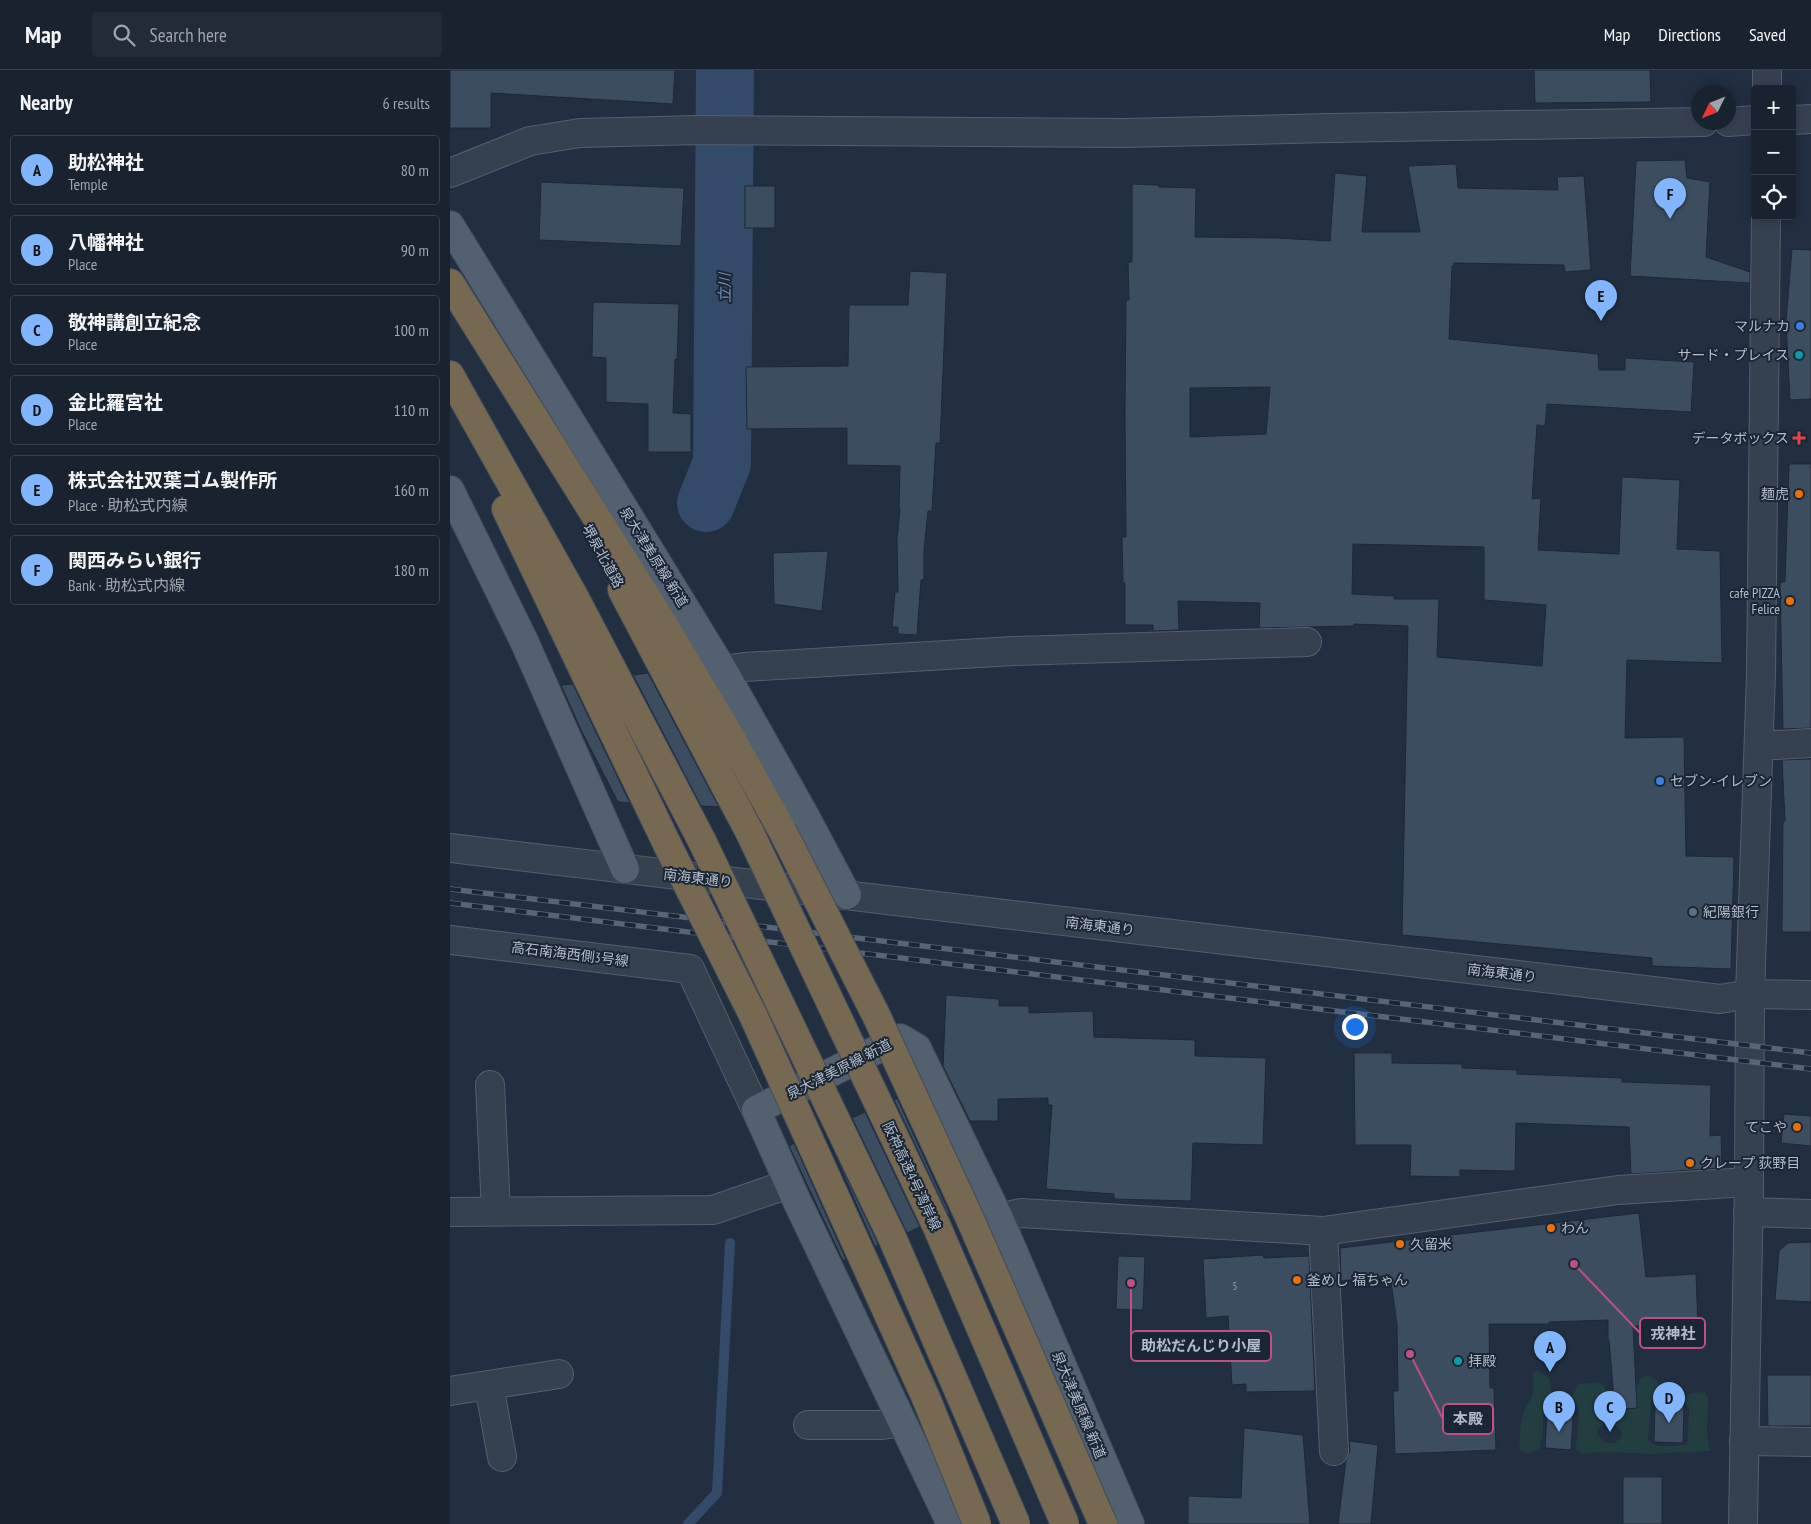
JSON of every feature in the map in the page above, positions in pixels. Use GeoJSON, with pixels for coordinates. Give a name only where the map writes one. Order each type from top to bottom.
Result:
{"type":"FeatureCollection","features":[{"type":"Feature","properties":{"kind":"highway","name":"堺泉北道路"},"geometry":{"type":"LineString","coordinates":[[450,283],[617,580],[750,833]]}},
{"type":"Feature","properties":{"kind":"highway"},"geometry":{"type":"LineString","coordinates":[[450,283],[657,614],[724,726],[782,830],[876,1015],[967,1212],[1103,1524]]}},
{"type":"Feature","properties":{"kind":"highway"},"geometry":{"type":"LineString","coordinates":[[450,375],[575,598],[702,841],[891,1235],[1016,1524]]}},
{"type":"Feature","properties":{"kind":"highway"},"geometry":{"type":"LineString","coordinates":[[450,390],[576,658],[753,1015],[926,1398],[977,1524]]}},
{"type":"Feature","properties":{"kind":"highway","name":"阪神高速4号湾岸線"},"geometry":{"type":"LineString","coordinates":[[750,833],[937,1226],[1065,1524]]}},
{"type":"Feature","properties":{"kind":"main road","name":"泉大津美原線 新道"},"geometry":{"type":"LineString","coordinates":[[450,225],[723,670],[847,895]]}},
{"type":"Feature","properties":{"kind":"main road"},"geometry":{"type":"LineString","coordinates":[[450,490],[524,641],[625,869]]}},
{"type":"Feature","properties":{"kind":"main road","name":"泉大津美原線 新道"},"geometry":{"type":"LineString","coordinates":[[756,1110],[900,1038],[917,1048],[999,1218],[1130,1524]]}},
{"type":"Feature","properties":{"kind":"main road"},"geometry":{"type":"LineString","coordinates":[[756,1110],[788,1182],[950,1524]]}},
{"type":"Feature","properties":{"kind":"street"},"geometry":{"type":"LineString","coordinates":[[1767,70],[1767,85]]}},
{"type":"Feature","properties":{"kind":"street"},"geometry":{"type":"LineString","coordinates":[[1796,120],[1811,119]]}},
{"type":"Feature","properties":{"kind":"street"},"geometry":{"type":"LineString","coordinates":[[1736,121],[1751,120]]}},
{"type":"Feature","properties":{"kind":"street"},"geometry":{"type":"LineString","coordinates":[[450,173],[530,141],[580,133],[750,130],[1125,133],[1691,122]]}},
{"type":"Feature","properties":{"kind":"street"},"geometry":{"type":"LineString","coordinates":[[1743,1524],[1750,994],[1759,746],[1766,220]]}},
{"type":"Feature","properties":{"kind":"street"},"geometry":{"type":"LineString","coordinates":[[723,670],[744,667],[1013,651],[1307,642]]}},
{"type":"Feature","properties":{"kind":"street"},"geometry":{"type":"LineString","coordinates":[[1759,746],[1811,744]]}},
{"type":"Feature","properties":{"kind":"street","name":"南海東通り"},"geometry":{"type":"LineString","coordinates":[[450,848],[1720,999],[1750,994],[1811,995]]}},
{"type":"Feature","properties":{"kind":"street","name":"高石南海西側3号線"},"geometry":{"type":"LineString","coordinates":[[450,940],[690,969],[756,1110]]}},
{"type":"Feature","properties":{"kind":"street"},"geometry":{"type":"LineString","coordinates":[[490,1085],[496,1210]]}},
{"type":"Feature","properties":{"kind":"street"},"geometry":{"type":"LineString","coordinates":[[450,1212],[496,1210],[713,1210],[774,1189],[788,1182]]}},
{"type":"Feature","properties":{"kind":"street"},"geometry":{"type":"LineString","coordinates":[[999,1218],[1021,1213],[1323,1231],[1618,1190],[1749,1182]]}},
{"type":"Feature","properties":{"kind":"street"},"geometry":{"type":"LineString","coordinates":[[1748,1212],[1811,1214]]}},
{"type":"Feature","properties":{"kind":"street"},"geometry":{"type":"LineString","coordinates":[[1323,1231],[1334,1451]]}},
{"type":"Feature","properties":{"kind":"street"},"geometry":{"type":"LineString","coordinates":[[450,1391],[558,1374]]}},
{"type":"Feature","properties":{"kind":"street"},"geometry":{"type":"LineString","coordinates":[[489,1385],[502,1457]]}},
{"type":"Feature","properties":{"kind":"street"},"geometry":{"type":"LineString","coordinates":[[808,1425],[882,1425],[902,1422]]}},
{"type":"Feature","properties":{"kind":"street"},"geometry":{"type":"LineString","coordinates":[[1744,1442],[1811,1442]]}},
{"type":"Feature","properties":{"kind":"green space"},"geometry":{"type":"Polygon","coordinates":[[[1538,1371],[1549,1378],[1552,1403],[1550,1411],[1545,1412],[1543,1418],[1540,1448],[1528,1454],[1520,1450],[1521,1428],[1525,1410],[1534,1391],[1533,1373],[1538,1371]]]}},
{"type":"Feature","properties":{"kind":"green space"},"geometry":{"type":"Polygon","coordinates":[[[1648,1375],[1661,1388],[1661,1395],[1660,1399],[1652,1400],[1651,1403],[1648,1440],[1660,1446],[1685,1445],[1688,1441],[1689,1408],[1683,1398],[1692,1393],[1705,1392],[1708,1397],[1707,1433],[1710,1451],[1651,1454],[1602,1452],[1583,1454],[1576,1449],[1579,1410],[1573,1396],[1578,1384],[1598,1382],[1605,1387],[1607,1421],[1599,1428],[1597,1433],[1605,1442],[1614,1443],[1621,1438],[1622,1432],[1612,1421],[1612,1390],[1614,1388],[1639,1384],[1644,1376],[1648,1375]]]}},
{"type":"Feature","properties":{"kind":"building"},"geometry":{"type":"Polygon","coordinates":[[[450,70],[675,70],[673,104],[491,93],[491,128],[450,128],[450,70]]]}},
{"type":"Feature","properties":{"kind":"building"},"geometry":{"type":"Polygon","coordinates":[[[1534,70],[1650,70],[1651,102],[1535,103],[1534,70]]]}},
{"type":"Feature","properties":{"kind":"building"},"geometry":{"type":"Polygon","coordinates":[[[1685,160],[1687,178],[1710,182],[1706,257],[1750,272],[1750,283],[1630,276],[1636,161],[1685,160]]]}},
{"type":"Feature","properties":{"kind":"building"},"geometry":{"type":"Polygon","coordinates":[[[1456,164],[1458,188],[1558,190],[1557,177],[1584,176],[1591,270],[1565,272],[1564,265],[1454,263],[1454,266],[1452,266],[1449,339],[1598,354],[1599,370],[1625,370],[1625,358],[1694,362],[1691,412],[1547,404],[1545,426],[1537,425],[1532,499],[1541,498],[1538,550],[1619,554],[1622,477],[1680,480],[1677,549],[1720,551],[1722,663],[1627,660],[1625,738],[1684,737],[1686,856],[1734,857],[1731,969],[1652,966],[1652,958],[1402,935],[1408,626],[1354,624],[1354,626],[1259,628],[1260,603],[1178,601],[1179,630],[1153,631],[1153,625],[1125,625],[1122,537],[1126,537],[1126,300],[1129,300],[1128,262],[1132,262],[1132,184],[1196,188],[1195,237],[1330,241],[1335,173],[1367,176],[1362,232],[1420,232],[1408,166],[1456,164]],[[1270,387],[1190,388],[1190,437],[1266,434],[1270,387]],[[1353,544],[1352,594],[1394,596],[1394,599],[1439,599],[1437,657],[1542,666],[1546,605],[1484,600],[1484,547],[1353,544]]]}},
{"type":"Feature","properties":{"kind":"building"},"geometry":{"type":"Polygon","coordinates":[[[541,182],[684,188],[681,246],[539,240],[541,182]]]}},
{"type":"Feature","properties":{"kind":"building"},"geometry":{"type":"Polygon","coordinates":[[[745,186],[775,186],[775,228],[745,228],[745,186]]]}},
{"type":"Feature","properties":{"kind":"building"},"geometry":{"type":"Polygon","coordinates":[[[1792,249],[1811,250],[1811,399],[1790,400],[1786,321],[1792,249]]]}},
{"type":"Feature","properties":{"kind":"building"},"geometry":{"type":"Polygon","coordinates":[[[910,271],[947,273],[940,443],[936,443],[932,511],[928,511],[924,550],[924,580],[921,580],[917,635],[898,634],[898,627],[892,627],[895,592],[898,592],[897,540],[900,509],[900,466],[847,465],[847,428],[747,429],[746,367],[848,366],[849,305],[908,305],[910,271]]]}},
{"type":"Feature","properties":{"kind":"building"},"geometry":{"type":"Polygon","coordinates":[[[593,302],[679,304],[673,413],[691,414],[691,452],[648,452],[648,404],[606,402],[606,358],[592,357],[593,302]]]}},
{"type":"Feature","properties":{"kind":"building"},"geometry":{"type":"Polygon","coordinates":[[[1789,464],[1811,464],[1811,728],[1783,729],[1780,582],[1785,582],[1789,464]]]}},
{"type":"Feature","properties":{"kind":"building"},"geometry":{"type":"Polygon","coordinates":[[[828,551],[822,611],[774,604],[773,553],[828,551]]]}},
{"type":"Feature","properties":{"kind":"building"},"geometry":{"type":"Polygon","coordinates":[[[648,673],[719,807],[701,806],[633,675],[648,673]]]}},
{"type":"Feature","properties":{"kind":"building"},"geometry":{"type":"Polygon","coordinates":[[[573,684],[630,803],[618,802],[581,730],[561,685],[573,684]]]}},
{"type":"Feature","properties":{"kind":"building"},"geometry":{"type":"Polygon","coordinates":[[[1811,759],[1811,932],[1782,932],[1783,821],[1785,821],[1782,760],[1811,759]]]}},
{"type":"Feature","properties":{"kind":"building"},"geometry":{"type":"Polygon","coordinates":[[[946,995],[999,999],[999,1006],[1029,1006],[1029,1013],[1093,1011],[1094,1037],[1195,1040],[1195,1056],[1266,1058],[1263,1145],[1193,1143],[1191,1201],[1114,1199],[1114,1194],[1046,1189],[1052,1105],[1048,1105],[1048,1098],[998,1099],[998,1121],[970,1121],[943,1066],[946,995]]]}},
{"type":"Feature","properties":{"kind":"building"},"geometry":{"type":"Polygon","coordinates":[[[1354,1053],[1392,1053],[1392,1063],[1462,1064],[1462,1068],[1517,1070],[1517,1074],[1622,1078],[1622,1082],[1711,1085],[1710,1136],[1721,1135],[1722,1168],[1631,1174],[1629,1127],[1516,1123],[1515,1171],[1460,1170],[1460,1177],[1410,1176],[1411,1145],[1355,1145],[1354,1053]]]}},
{"type":"Feature","properties":{"kind":"building"},"geometry":{"type":"Polygon","coordinates":[[[897,1098],[950,1214],[948,1215],[894,1100],[897,1098]]]}},
{"type":"Feature","properties":{"kind":"building"},"geometry":{"type":"Polygon","coordinates":[[[865,1112],[920,1227],[907,1233],[852,1118],[865,1112]]]}},
{"type":"Feature","properties":{"kind":"building"},"geometry":{"type":"Polygon","coordinates":[[[1784,1114],[1811,1116],[1811,1146],[1781,1143],[1784,1114]]]}},
{"type":"Feature","properties":{"kind":"building"},"geometry":{"type":"Polygon","coordinates":[[[824,1130],[877,1241],[878,1245],[875,1247],[824,1130]]]}},
{"type":"Feature","properties":{"kind":"building"},"geometry":{"type":"Polygon","coordinates":[[[794,1143],[846,1259],[843,1261],[789,1146],[794,1143]]]}},
{"type":"Feature","properties":{"kind":"building"},"geometry":{"type":"Polygon","coordinates":[[[1639,1213],[1646,1277],[1696,1274],[1698,1326],[1633,1326],[1637,1408],[1615,1410],[1608,1340],[1608,1320],[1549,1322],[1549,1324],[1489,1324],[1490,1388],[1494,1388],[1496,1450],[1395,1454],[1393,1391],[1398,1391],[1397,1324],[1390,1275],[1341,1281],[1340,1248],[1639,1213]]]}},
{"type":"Feature","properties":{"kind":"building"},"geometry":{"type":"Polygon","coordinates":[[[1811,1242],[1811,1302],[1775,1300],[1779,1251],[1788,1243],[1811,1242]]]}},
{"type":"Feature","properties":{"kind":"building"},"geometry":{"type":"Polygon","coordinates":[[[1263,1255],[1264,1258],[1309,1256],[1315,1391],[1246,1392],[1246,1384],[1232,1385],[1228,1316],[1206,1318],[1203,1259],[1263,1255]]]}},
{"type":"Feature","properties":{"kind":"building"},"geometry":{"type":"Polygon","coordinates":[[[1118,1256],[1145,1257],[1143,1310],[1116,1309],[1118,1256]]]}},
{"type":"Feature","properties":{"kind":"building"},"geometry":{"type":"Polygon","coordinates":[[[1767,1375],[1811,1375],[1811,1426],[1768,1426],[1767,1375]]]}},
{"type":"Feature","properties":{"kind":"building"},"geometry":{"type":"Polygon","coordinates":[[[1655,1404],[1684,1405],[1683,1443],[1654,1442],[1655,1404]]]}},
{"type":"Feature","properties":{"kind":"building"},"geometry":{"type":"Polygon","coordinates":[[[1547,1415],[1573,1416],[1571,1450],[1545,1448],[1547,1415]]]}},
{"type":"Feature","properties":{"kind":"building"},"geometry":{"type":"Polygon","coordinates":[[[1244,1428],[1303,1435],[1310,1524],[1188,1524],[1188,1496],[1241,1498],[1244,1428]]]}},
{"type":"Feature","properties":{"kind":"building"},"geometry":{"type":"Polygon","coordinates":[[[1349,1441],[1378,1445],[1371,1524],[1338,1524],[1346,1460],[1350,1451],[1349,1441]]]}},
{"type":"Feature","properties":{"kind":"building"},"geometry":{"type":"Polygon","coordinates":[[[1623,1477],[1662,1477],[1662,1524],[1623,1524],[1623,1477]]]}},
{"type":"Feature","properties":{"kind":"waterway","name":"立川"},"geometry":{"type":"LineString","coordinates":[[706,503],[722,463],[725,70]]}},
{"type":"Feature","properties":{"kind":"waterway"},"geometry":{"type":"LineString","coordinates":[[688,1524],[717,1493],[730,1243]]}},
{"type":"Feature","properties":{"kind":"railway"},"geometry":{"type":"LineString","coordinates":[[450,889],[1811,1053]]}},
{"type":"Feature","properties":{"kind":"railway"},"geometry":{"type":"LineString","coordinates":[[450,903],[1811,1069]]}},
{"type":"Feature","properties":{"kind":"place","name":"関西みらい銀行"},"geometry":{"type":"Point","coordinates":[1670,219]}},
{"type":"Feature","properties":{"kind":"place","name":"株式会社双葉ゴム製作所"},"geometry":{"type":"Point","coordinates":[1601,321]}},
{"type":"Feature","properties":{"kind":"place","name":"マルナカ"},"geometry":{"type":"Point","coordinates":[1800,326]}},
{"type":"Feature","properties":{"kind":"place","name":"サード・プレイス"},"geometry":{"type":"Point","coordinates":[1799,355]}},
{"type":"Feature","properties":{"kind":"place","name":"データボックス"},"geometry":{"type":"Point","coordinates":[1799,438]}},
{"type":"Feature","properties":{"kind":"place","name":"麺虎"},"geometry":{"type":"Point","coordinates":[1799,494]}},
{"type":"Feature","properties":{"kind":"place","name":"cafe PIZZA Felice"},"geometry":{"type":"Point","coordinates":[1790,601]}},
{"type":"Feature","properties":{"kind":"place","name":"セブン-イレブン"},"geometry":{"type":"Point","coordinates":[1660,781]}},
{"type":"Feature","properties":{"kind":"place","name":"紀陽銀行"},"geometry":{"type":"Point","coordinates":[1693,912]}},
{"type":"Feature","properties":{"kind":"place","name":"てこや"},"geometry":{"type":"Point","coordinates":[1797,1127]}},
{"type":"Feature","properties":{"kind":"place","name":"クレープ 荻野目"},"geometry":{"type":"Point","coordinates":[1690,1163]}},
{"type":"Feature","properties":{"kind":"place","name":"わん"},"geometry":{"type":"Point","coordinates":[1551,1228]}},
{"type":"Feature","properties":{"kind":"place","name":"久留米"},"geometry":{"type":"Point","coordinates":[1400,1244]}},
{"type":"Feature","properties":{"kind":"place","name":"戎神社"},"geometry":{"type":"Point","coordinates":[1574,1264]}},
{"type":"Feature","properties":{"kind":"place","name":"釜めし 福ちゃん"},"geometry":{"type":"Point","coordinates":[1297,1280]}},
{"type":"Feature","properties":{"kind":"place","name":"助松だんじり小屋"},"geometry":{"type":"Point","coordinates":[1131,1283]}},
{"type":"Feature","properties":{"kind":"place","name":"本殿"},"geometry":{"type":"Point","coordinates":[1410,1354]}},
{"type":"Feature","properties":{"kind":"place","name":"拝殿"},"geometry":{"type":"Point","coordinates":[1458,1361]}},
{"type":"Feature","properties":{"kind":"place","name":"助松神社"},"geometry":{"type":"Point","coordinates":[1550,1372]}},
{"type":"Feature","properties":{"kind":"place","name":"金比羅宮社"},"geometry":{"type":"Point","coordinates":[1669,1423]}},
{"type":"Feature","properties":{"kind":"place","name":"八幡神社"},"geometry":{"type":"Point","coordinates":[1559,1432]}},
{"type":"Feature","properties":{"kind":"place","name":"敬神講創立紀念"},"geometry":{"type":"Point","coordinates":[1610,1432]}}]}
